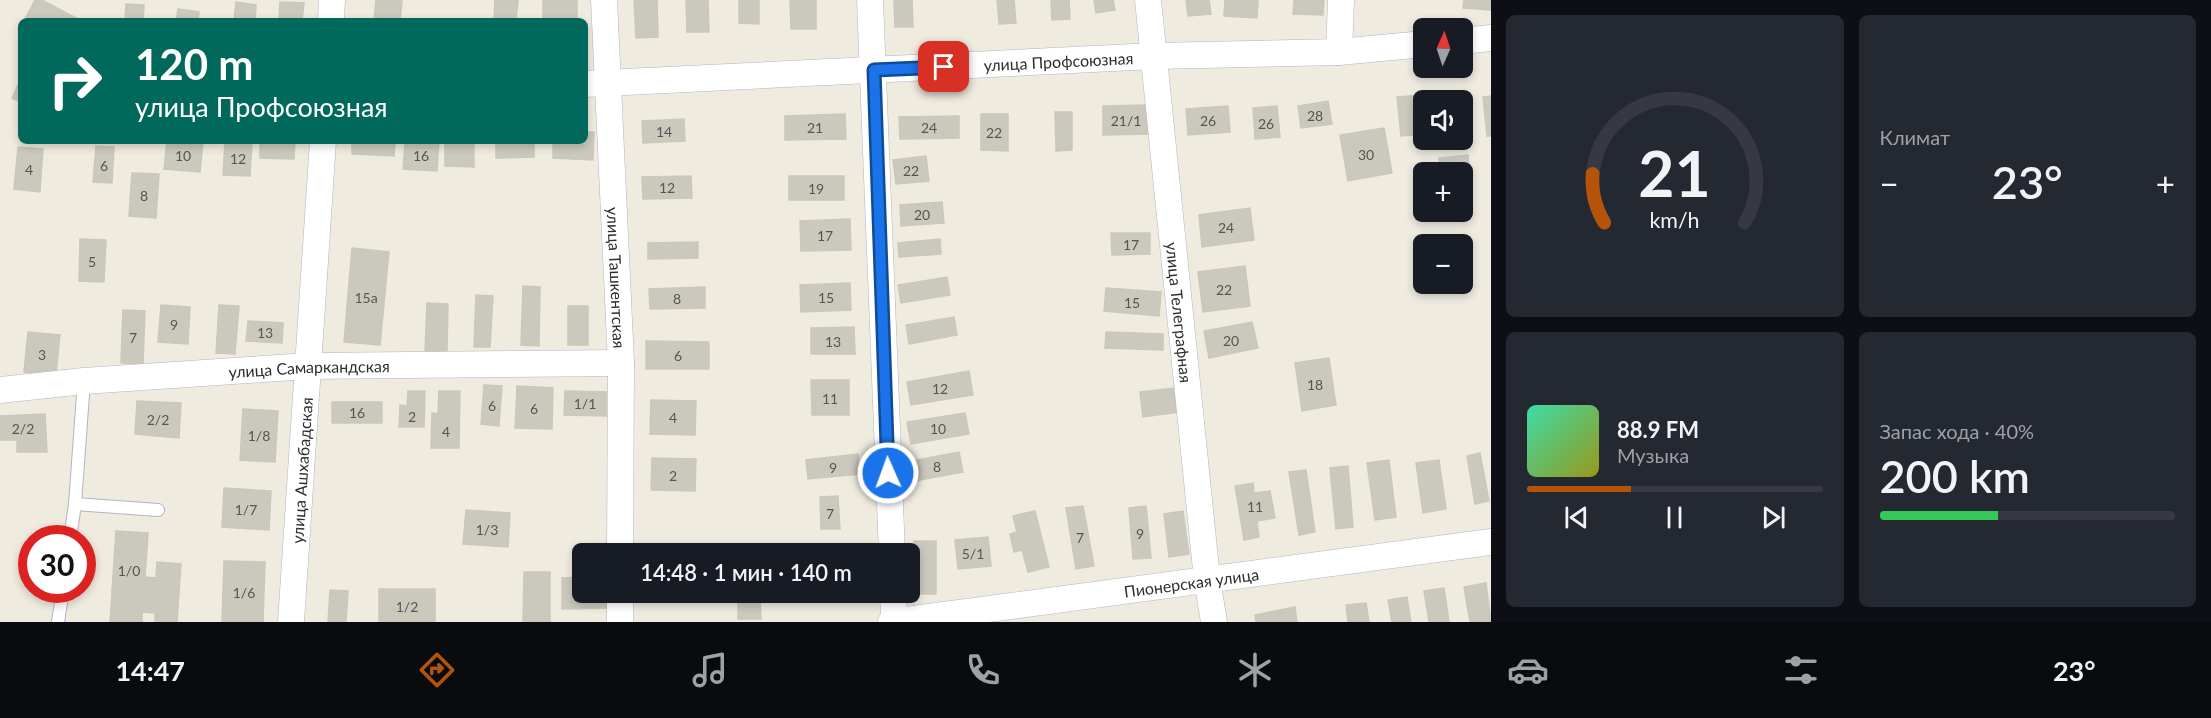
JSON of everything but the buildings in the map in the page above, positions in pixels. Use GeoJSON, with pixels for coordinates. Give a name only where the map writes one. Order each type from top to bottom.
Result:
{"type":"FeatureCollection","features":[{"type":"Feature","properties":{"kind":"street"},"geometry":{"type":"LineString","coordinates":[[331,18],[332,0]]}},
{"type":"Feature","properties":{"kind":"street","name":"улица Ташкентская"},"geometry":{"type":"LineString","coordinates":[[604,0],[596,83],[621,363],[620,543]]}},
{"type":"Feature","properties":{"kind":"street"},"geometry":{"type":"LineString","coordinates":[[870,0],[892,543]]}},
{"type":"Feature","properties":{"kind":"street","name":"улица Телеграфная"},"geometry":{"type":"LineString","coordinates":[[1148,0],[1207,579],[1214,622]]}},
{"type":"Feature","properties":{"kind":"street"},"geometry":{"type":"LineString","coordinates":[[1339,52],[1341,0]]}},
{"type":"Feature","properties":{"kind":"street"},"geometry":{"type":"LineString","coordinates":[[1473,40],[1491,38]]}},
{"type":"Feature","properties":{"kind":"street","name":"улица Профсоюзная"},"geometry":{"type":"LineString","coordinates":[[596,83],[1155,56],[1339,52],[1413,45]]}},
{"type":"Feature","properties":{"kind":"street","name":"улица Ашхабадская"},"geometry":{"type":"LineString","coordinates":[[291,622],[322,144]]}},
{"type":"Feature","properties":{"kind":"street","name":"улица Самаркандская"},"geometry":{"type":"LineString","coordinates":[[0,390],[84,381],[308,366],[621,363]]}},
{"type":"Feature","properties":{"kind":"street","name":"Пионерская улица"},"geometry":{"type":"LineString","coordinates":[[893,622],[1491,542]]}},
{"type":"Feature","properties":{"kind":"street"},"geometry":{"type":"LineString","coordinates":[[620,603],[620,622]]}},
{"type":"Feature","properties":{"kind":"street"},"geometry":{"type":"LineString","coordinates":[[893,603],[893,622]]}},
{"type":"Feature","properties":{"kind":"lane"},"geometry":{"type":"LineString","coordinates":[[72,525],[84,381]]}},
{"type":"Feature","properties":{"kind":"lane"},"geometry":{"type":"LineString","coordinates":[[75,504],[158,510]]}},
{"type":"Feature","properties":{"kind":"lane"},"geometry":{"type":"LineString","coordinates":[[58,622],[61,603]]}},
{"type":"Feature","properties":{"kind":"route"},"geometry":{"type":"LineString","coordinates":[[888,473],[874,70],[944,67]]}}]}
